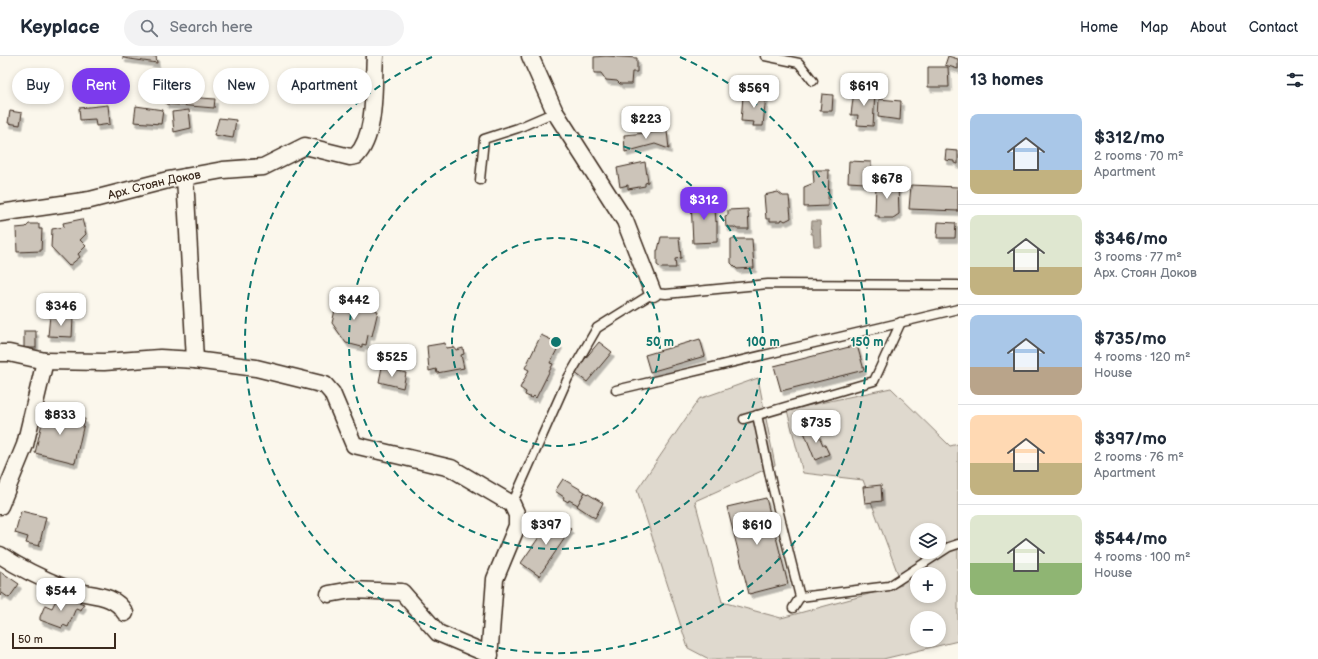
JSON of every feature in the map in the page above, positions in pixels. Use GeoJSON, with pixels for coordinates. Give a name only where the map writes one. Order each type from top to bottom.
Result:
{"type":"FeatureCollection","features":[{"type":"Feature","properties":{"kind":"street","name":"Арх. Стоян Доков"},"geometry":{"type":"LineString","coordinates":[[0,213],[90,200],[185,177],[223,170],[263,167],[305,146],[350,157],[356,156],[362,150],[371,124],[375,56]]}},
{"type":"Feature","properties":{"kind":"street"},"geometry":{"type":"LineString","coordinates":[[530,56],[555,112],[625,221],[653,293]]}},
{"type":"Feature","properties":{"kind":"street"},"geometry":{"type":"LineString","coordinates":[[185,177],[195,360]]}},
{"type":"Feature","properties":{"kind":"street"},"geometry":{"type":"LineString","coordinates":[[0,353],[9,353],[45,361],[104,362],[160,358],[195,360],[256,368],[325,385],[332,393],[354,444],[451,468],[512,504],[517,515],[517,526],[495,579],[489,657],[438,633],[402,592],[351,590],[329,594]]}},
{"type":"Feature","properties":{"kind":"street"},"geometry":{"type":"LineString","coordinates":[[0,506],[25,445],[45,361]]}},
{"type":"Feature","properties":{"kind":"street"},"geometry":{"type":"LineString","coordinates":[[0,555],[25,572],[68,589],[108,598],[120,604],[125,613]]}},
{"type":"Feature","properties":{"kind":"lane"},"geometry":{"type":"LineString","coordinates":[[765,56],[799,63],[813,81]]}},
{"type":"Feature","properties":{"kind":"lane"},"geometry":{"type":"LineString","coordinates":[[480,180],[484,139],[518,128],[555,112]]}},
{"type":"Feature","properties":{"kind":"lane"},"geometry":{"type":"LineString","coordinates":[[512,504],[568,378],[597,328],[653,293],[666,294],[768,284],[958,285]]}},
{"type":"Feature","properties":{"kind":"lane"},"geometry":{"type":"LineString","coordinates":[[616,390],[958,309]]}},
{"type":"Feature","properties":{"kind":"lane"},"geometry":{"type":"LineString","coordinates":[[744,419],[874,381],[901,322]]}},
{"type":"Feature","properties":{"kind":"lane"},"geometry":{"type":"LineString","coordinates":[[757,415],[771,481],[800,597],[793,608]]}},
{"type":"Feature","properties":{"kind":"lane"},"geometry":{"type":"LineString","coordinates":[[800,597],[889,586],[949,547],[958,544]]}},
{"type":"Feature","properties":{"kind":"shaded area"},"geometry":{"type":"Polygon","coordinates":[[[812,221],[820,221],[821,246],[814,246],[813,234],[811,234],[812,221]]]}},
{"type":"Feature","properties":{"kind":"shaded area"},"geometry":{"type":"Polygon","coordinates":[[[758,378],[775,465],[695,501],[722,602],[781,618],[902,585],[863,480],[803,473],[787,410],[891,388],[950,446],[958,444],[958,641],[946,644],[946,611],[910,611],[910,647],[933,647],[883,659],[709,659],[688,648],[637,490],[699,399],[758,378]]]}},
{"type":"Feature","properties":{"kind":"building"},"geometry":{"type":"Polygon","coordinates":[[[123,56],[156,56],[157,63],[123,58],[123,56]]]}},
{"type":"Feature","properties":{"kind":"building"},"geometry":{"type":"Polygon","coordinates":[[[606,56],[637,58],[637,72],[632,72],[631,84],[620,84],[617,81],[606,80],[601,73],[594,73],[594,57],[606,56]]]}},
{"type":"Feature","properties":{"kind":"building"},"geometry":{"type":"Polygon","coordinates":[[[948,56],[958,59],[958,69],[945,65],[948,56]]]}},
{"type":"Feature","properties":{"kind":"building"},"geometry":{"type":"Polygon","coordinates":[[[928,67],[948,67],[949,87],[928,87],[928,67]]]}},
{"type":"Feature","properties":{"kind":"building"},"geometry":{"type":"Polygon","coordinates":[[[854,90],[875,92],[873,126],[857,125],[858,115],[851,115],[854,90]]]}},
{"type":"Feature","properties":{"kind":"building"},"geometry":{"type":"Polygon","coordinates":[[[747,92],[766,95],[763,126],[753,126],[754,122],[741,121],[743,96],[747,97],[747,92]]]}},
{"type":"Feature","properties":{"kind":"building"},"geometry":{"type":"Polygon","coordinates":[[[822,94],[833,95],[832,111],[820,111],[822,94]]]}},
{"type":"Feature","properties":{"kind":"building"},"geometry":{"type":"Polygon","coordinates":[[[205,98],[213,99],[214,108],[166,104],[205,104],[205,98]]]}},
{"type":"Feature","properties":{"kind":"building"},"geometry":{"type":"Polygon","coordinates":[[[879,99],[901,101],[900,120],[878,117],[879,99]]]}},
{"type":"Feature","properties":{"kind":"building"},"geometry":{"type":"Polygon","coordinates":[[[108,105],[110,124],[96,126],[95,119],[80,120],[79,108],[108,105]]]}},
{"type":"Feature","properties":{"kind":"building"},"geometry":{"type":"Polygon","coordinates":[[[136,106],[163,110],[161,124],[134,122],[136,106]]]}},
{"type":"Feature","properties":{"kind":"building"},"geometry":{"type":"Polygon","coordinates":[[[189,110],[191,128],[174,132],[172,112],[189,110]]]}},
{"type":"Feature","properties":{"kind":"building"},"geometry":{"type":"Polygon","coordinates":[[[10,111],[22,113],[20,125],[8,123],[10,111]]]}},
{"type":"Feature","properties":{"kind":"building"},"geometry":{"type":"Polygon","coordinates":[[[219,118],[236,120],[233,138],[214,135],[219,118]]]}},
{"type":"Feature","properties":{"kind":"building"},"geometry":{"type":"Polygon","coordinates":[[[667,131],[669,149],[655,144],[625,152],[624,135],[667,131]]]}},
{"type":"Feature","properties":{"kind":"building"},"geometry":{"type":"Polygon","coordinates":[[[946,150],[958,151],[958,164],[954,163],[954,161],[945,160],[946,150]]]}},
{"type":"Feature","properties":{"kind":"building"},"geometry":{"type":"Polygon","coordinates":[[[849,161],[871,162],[871,170],[866,169],[865,183],[848,182],[849,161]]]}},
{"type":"Feature","properties":{"kind":"building"},"geometry":{"type":"Polygon","coordinates":[[[645,162],[648,182],[645,183],[645,186],[628,189],[628,185],[620,187],[617,168],[645,162]]]}},
{"type":"Feature","properties":{"kind":"building"},"geometry":{"type":"Polygon","coordinates":[[[813,170],[829,170],[828,206],[804,207],[804,187],[814,183],[813,170]]]}},
{"type":"Feature","properties":{"kind":"building"},"geometry":{"type":"Polygon","coordinates":[[[888,181],[898,183],[899,214],[893,218],[879,218],[879,216],[875,216],[876,183],[888,184],[888,181]]]}},
{"type":"Feature","properties":{"kind":"building"},"geometry":{"type":"Polygon","coordinates":[[[911,185],[958,187],[958,211],[909,209],[911,185]]]}},
{"type":"Feature","properties":{"kind":"building"},"geometry":{"type":"Polygon","coordinates":[[[778,192],[783,196],[789,196],[791,218],[785,221],[782,219],[781,221],[770,221],[770,219],[766,219],[764,195],[778,192]]]}},
{"type":"Feature","properties":{"kind":"building"},"geometry":{"type":"Polygon","coordinates":[[[714,197],[716,222],[717,221],[717,242],[693,243],[691,201],[701,201],[701,198],[714,197]]]}},
{"type":"Feature","properties":{"kind":"building"},"geometry":{"type":"Polygon","coordinates":[[[748,209],[749,229],[726,227],[725,216],[728,215],[728,210],[748,209]]]}},
{"type":"Feature","properties":{"kind":"building"},"geometry":{"type":"Polygon","coordinates":[[[82,219],[86,234],[80,240],[86,246],[78,254],[80,257],[69,266],[51,247],[52,229],[64,227],[63,223],[82,219]]]}},
{"type":"Feature","properties":{"kind":"building"},"geometry":{"type":"Polygon","coordinates":[[[938,222],[956,223],[955,238],[937,238],[938,222]]]}},
{"type":"Feature","properties":{"kind":"building"},"geometry":{"type":"Polygon","coordinates":[[[29,224],[39,224],[39,229],[42,229],[41,251],[17,252],[16,228],[26,227],[29,224]]]}},
{"type":"Feature","properties":{"kind":"building"},"geometry":{"type":"Polygon","coordinates":[[[661,237],[679,237],[681,258],[675,259],[676,268],[661,268],[657,265],[657,250],[661,237]]]}},
{"type":"Feature","properties":{"kind":"building"},"geometry":{"type":"Polygon","coordinates":[[[731,239],[752,239],[754,268],[737,269],[731,263],[731,239]]]}},
{"type":"Feature","properties":{"kind":"building"},"geometry":{"type":"Polygon","coordinates":[[[338,297],[367,304],[366,308],[378,311],[372,336],[368,335],[366,345],[362,344],[362,347],[346,343],[332,323],[338,297]]]}},
{"type":"Feature","properties":{"kind":"building"},"geometry":{"type":"Polygon","coordinates":[[[50,315],[73,318],[72,337],[48,336],[50,315]]]}},
{"type":"Feature","properties":{"kind":"building"},"geometry":{"type":"Polygon","coordinates":[[[24,331],[36,331],[36,348],[24,348],[24,331]]]}},
{"type":"Feature","properties":{"kind":"building"},"geometry":{"type":"Polygon","coordinates":[[[541,335],[560,344],[550,363],[553,364],[536,398],[534,396],[532,398],[525,395],[526,392],[520,388],[529,370],[525,368],[541,335]]]}},
{"type":"Feature","properties":{"kind":"building"},"geometry":{"type":"Polygon","coordinates":[[[700,339],[705,356],[650,372],[645,355],[700,339]]]}},
{"type":"Feature","properties":{"kind":"building"},"geometry":{"type":"Polygon","coordinates":[[[599,342],[612,352],[587,382],[574,372],[599,342]]]}},
{"type":"Feature","properties":{"kind":"building"},"geometry":{"type":"Polygon","coordinates":[[[445,343],[446,348],[454,347],[456,350],[463,348],[464,354],[461,355],[464,368],[437,373],[436,369],[429,371],[427,346],[445,343]]]}},
{"type":"Feature","properties":{"kind":"building"},"geometry":{"type":"Polygon","coordinates":[[[857,345],[864,370],[781,391],[774,366],[857,345]]]}},
{"type":"Feature","properties":{"kind":"building"},"geometry":{"type":"Polygon","coordinates":[[[382,367],[406,373],[403,388],[379,382],[382,367]]]}},
{"type":"Feature","properties":{"kind":"building"},"geometry":{"type":"Polygon","coordinates":[[[45,410],[85,419],[75,463],[35,453],[45,410]]]}},
{"type":"Feature","properties":{"kind":"building"},"geometry":{"type":"Polygon","coordinates":[[[815,427],[829,454],[815,460],[804,432],[815,427]]]}},
{"type":"Feature","properties":{"kind":"building"},"geometry":{"type":"Polygon","coordinates":[[[563,479],[585,492],[578,505],[569,500],[568,502],[563,499],[564,497],[555,491],[563,479]]]}},
{"type":"Feature","properties":{"kind":"building"},"geometry":{"type":"Polygon","coordinates":[[[881,485],[882,501],[865,503],[863,487],[881,485]]]}},
{"type":"Feature","properties":{"kind":"building"},"geometry":{"type":"Polygon","coordinates":[[[585,492],[603,503],[595,518],[577,506],[585,492]]]}},
{"type":"Feature","properties":{"kind":"building"},"geometry":{"type":"Polygon","coordinates":[[[766,498],[788,584],[749,594],[727,507],[766,498]]]}},
{"type":"Feature","properties":{"kind":"building"},"geometry":{"type":"Polygon","coordinates":[[[21,511],[46,517],[39,546],[26,543],[28,537],[15,533],[21,511]]]}},
{"type":"Feature","properties":{"kind":"building"},"geometry":{"type":"Polygon","coordinates":[[[553,517],[571,529],[539,576],[521,563],[553,517]]]}},
{"type":"Feature","properties":{"kind":"building"},"geometry":{"type":"Polygon","coordinates":[[[0,571],[19,584],[9,598],[2,593],[0,596],[0,571]]]}},
{"type":"Feature","properties":{"kind":"building"},"geometry":{"type":"Polygon","coordinates":[[[62,596],[84,604],[81,610],[76,608],[68,627],[63,625],[62,628],[40,620],[45,605],[52,608],[55,602],[61,599],[62,596]]]}}]}
